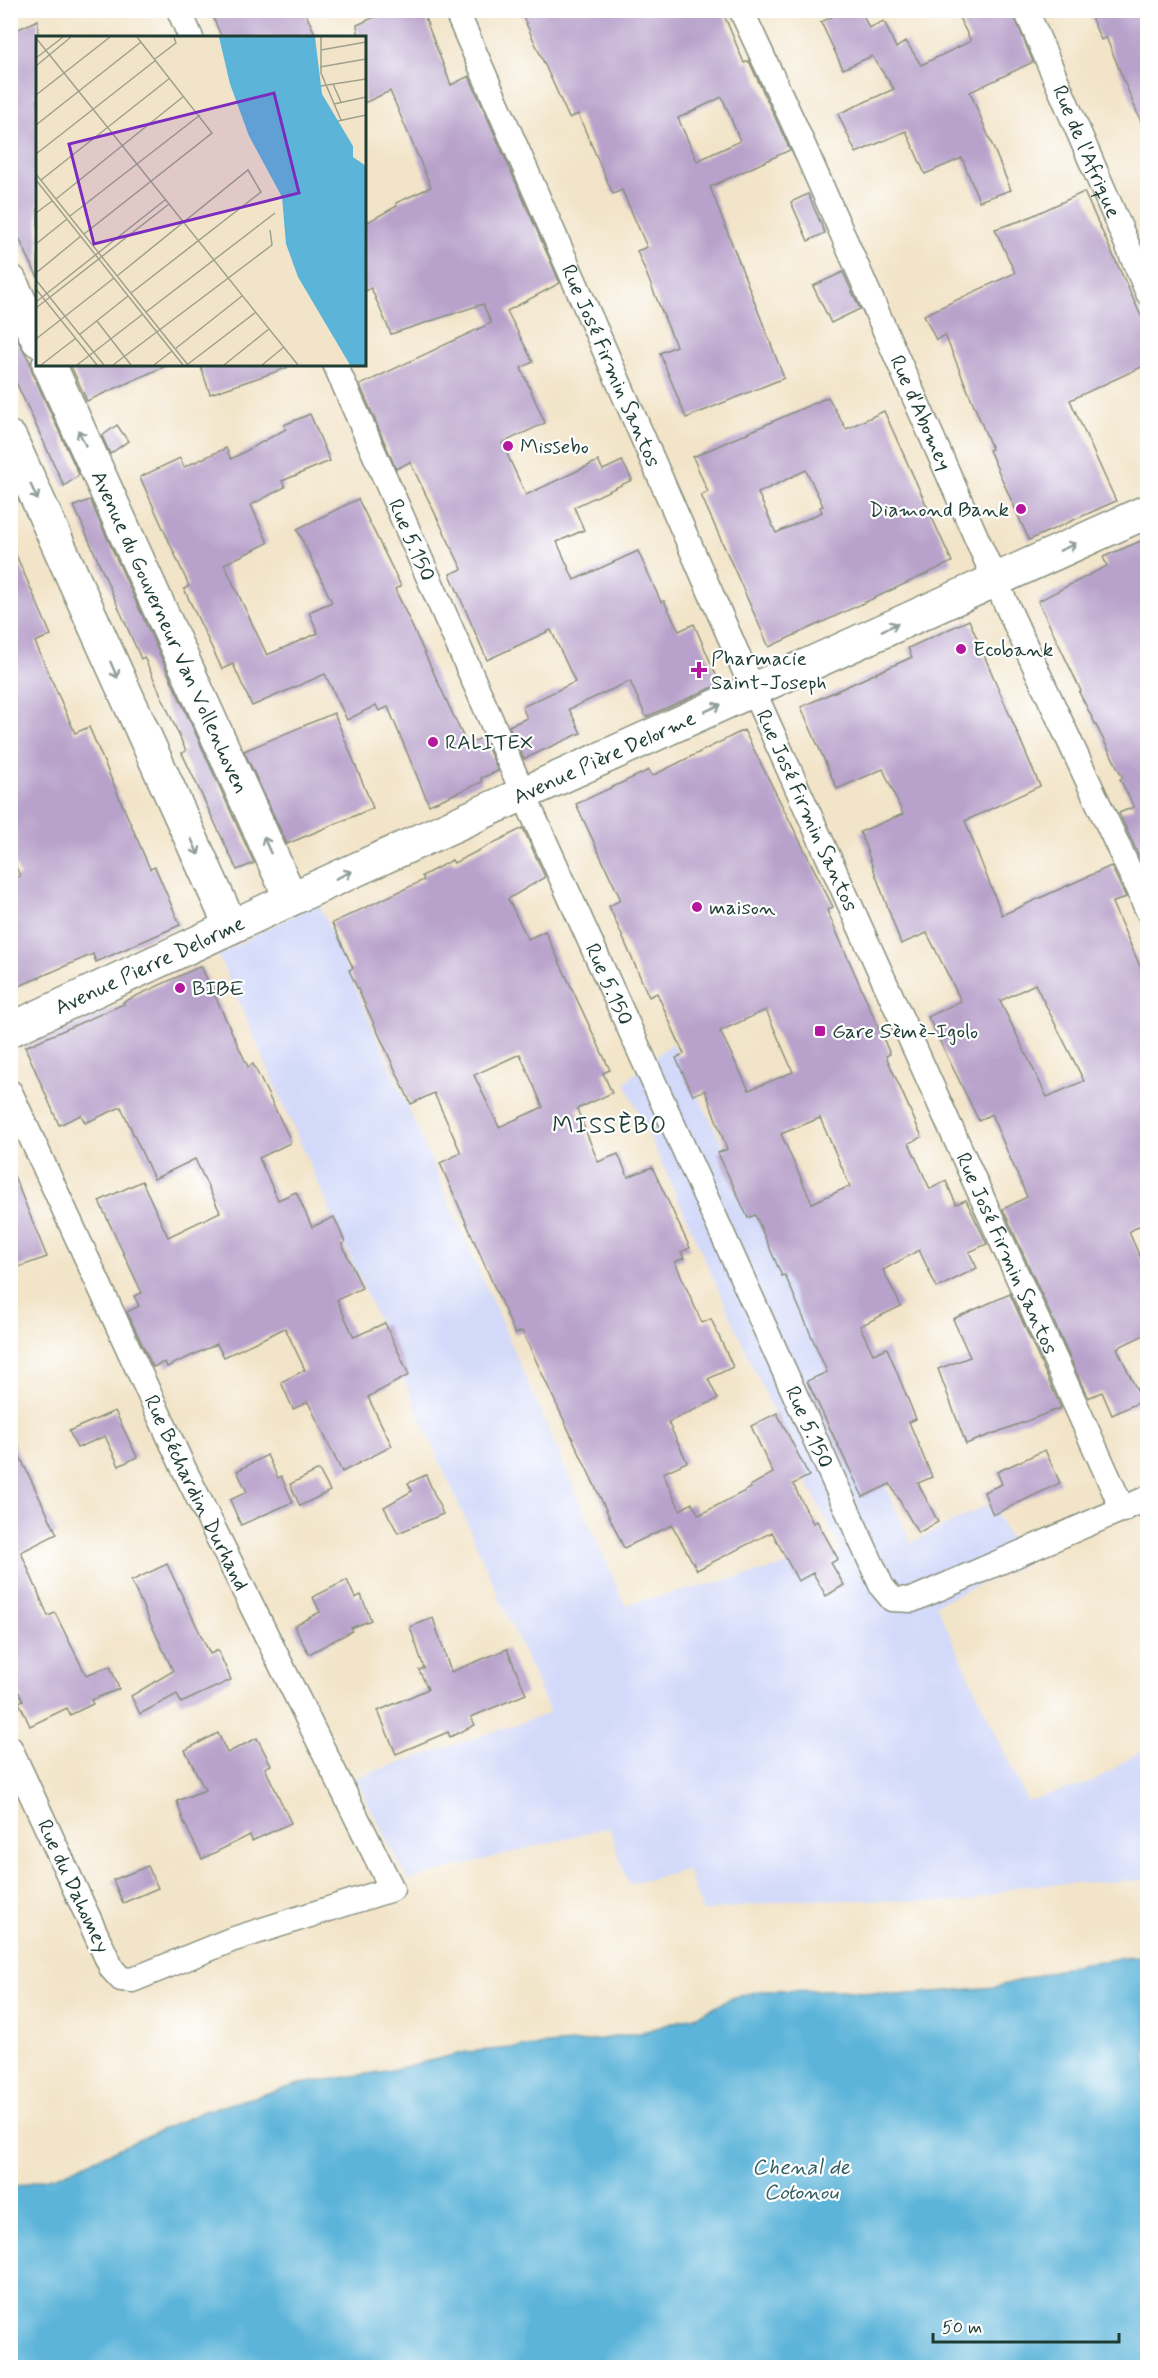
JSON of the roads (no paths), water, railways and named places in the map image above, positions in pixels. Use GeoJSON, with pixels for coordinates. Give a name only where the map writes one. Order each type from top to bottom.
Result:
{"type":"FeatureCollection","features":[{"type":"Feature","properties":{"kind":"main road"},"geometry":{"type":"LineString","coordinates":[[10,281],[36,336]]}},
{"type":"Feature","properties":{"kind":"main road","name":"Avenue du Gouverneur Van Vollenhoven"},"geometry":{"type":"LineString","coordinates":[[50,366],[291,899]]}},
{"type":"Feature","properties":{"kind":"main road"},"geometry":{"type":"LineString","coordinates":[[10,438],[231,927]]}},
{"type":"Feature","properties":{"kind":"main road","name":"Avenue Pière Delorme"},"geometry":{"type":"LineString","coordinates":[[291,899],[1148,511]]}},
{"type":"Feature","properties":{"kind":"main road","name":"Avenue Pierre Delorme"},"geometry":{"type":"LineString","coordinates":[[10,1030],[291,899]]}},
{"type":"Feature","properties":{"kind":"street"},"geometry":{"type":"LineString","coordinates":[[179,10],[190,36]]}},
{"type":"Feature","properties":{"kind":"street","name":"Rue José Firmin Santos"},"geometry":{"type":"LineString","coordinates":[[456,10],[753,690],[1123,1510]]}},
{"type":"Feature","properties":{"kind":"street","name":"Rue d'Abomey"},"geometry":{"type":"LineString","coordinates":[[741,10],[793,122],[995,580],[1148,911]]}},
{"type":"Feature","properties":{"kind":"street","name":"Rue de l'Afrique"},"geometry":{"type":"LineString","coordinates":[[1026,10],[1148,293]]}},
{"type":"Feature","properties":{"kind":"street","name":"Rue 5.150"},"geometry":{"type":"LineString","coordinates":[[336,366],[523,793],[882,1587],[892,1599],[912,1600],[1123,1510]]}},
{"type":"Feature","properties":{"kind":"street","name":"Rue Béchardin Durhand"},"geometry":{"type":"LineString","coordinates":[[10,1092],[184,1469],[392,1889],[231,1940],[132,1980]]}},
{"type":"Feature","properties":{"kind":"street"},"geometry":{"type":"LineString","coordinates":[[1123,1510],[1148,1498]]}},
{"type":"Feature","properties":{"kind":"street","name":"Rue du Dahomey"},"geometry":{"type":"LineString","coordinates":[[10,1748],[112,1969],[121,1978],[132,1980]]}},
{"type":"Feature","properties":{"kind":"water","name":"Chenal de Cotonou"},"geometry":{"type":"Polygon","coordinates":[[[1147,1955],[1147,2367],[11,2367],[11,2188],[59,2175],[204,2111],[300,2084],[387,2071],[467,2052],[583,2042],[640,2033],[698,2015],[732,1998],[759,1991],[840,1990],[898,1995],[996,1987],[1078,1964],[1147,1955]]]}},
{"type":"Feature","properties":{"kind":"place","name":"Missebo"},"geometry":{"type":"Point","coordinates":[508,446]}},
{"type":"Feature","properties":{"kind":"place","name":"Diamond Bank"},"geometry":{"type":"Point","coordinates":[1021,509]}},
{"type":"Feature","properties":{"kind":"place","name":"Ecobank"},"geometry":{"type":"Point","coordinates":[961,649]}},
{"type":"Feature","properties":{"kind":"place","name":"Pharmacie Saint-Joseph"},"geometry":{"type":"Point","coordinates":[699,670]}},
{"type":"Feature","properties":{"kind":"place","name":"RALITEX"},"geometry":{"type":"Point","coordinates":[433,742]}},
{"type":"Feature","properties":{"kind":"place","name":"maison"},"geometry":{"type":"Point","coordinates":[697,907]}},
{"type":"Feature","properties":{"kind":"place","name":"BIBE"},"geometry":{"type":"Point","coordinates":[180,988]}},
{"type":"Feature","properties":{"kind":"place","name":"Gare Sèmè-Igolo"},"geometry":{"type":"Point","coordinates":[820,1031]}},
{"type":"Feature","properties":{"kind":"district","name":"MISSÈBO"},"geometry":{"type":"Point","coordinates":[610,1125]}}]}
